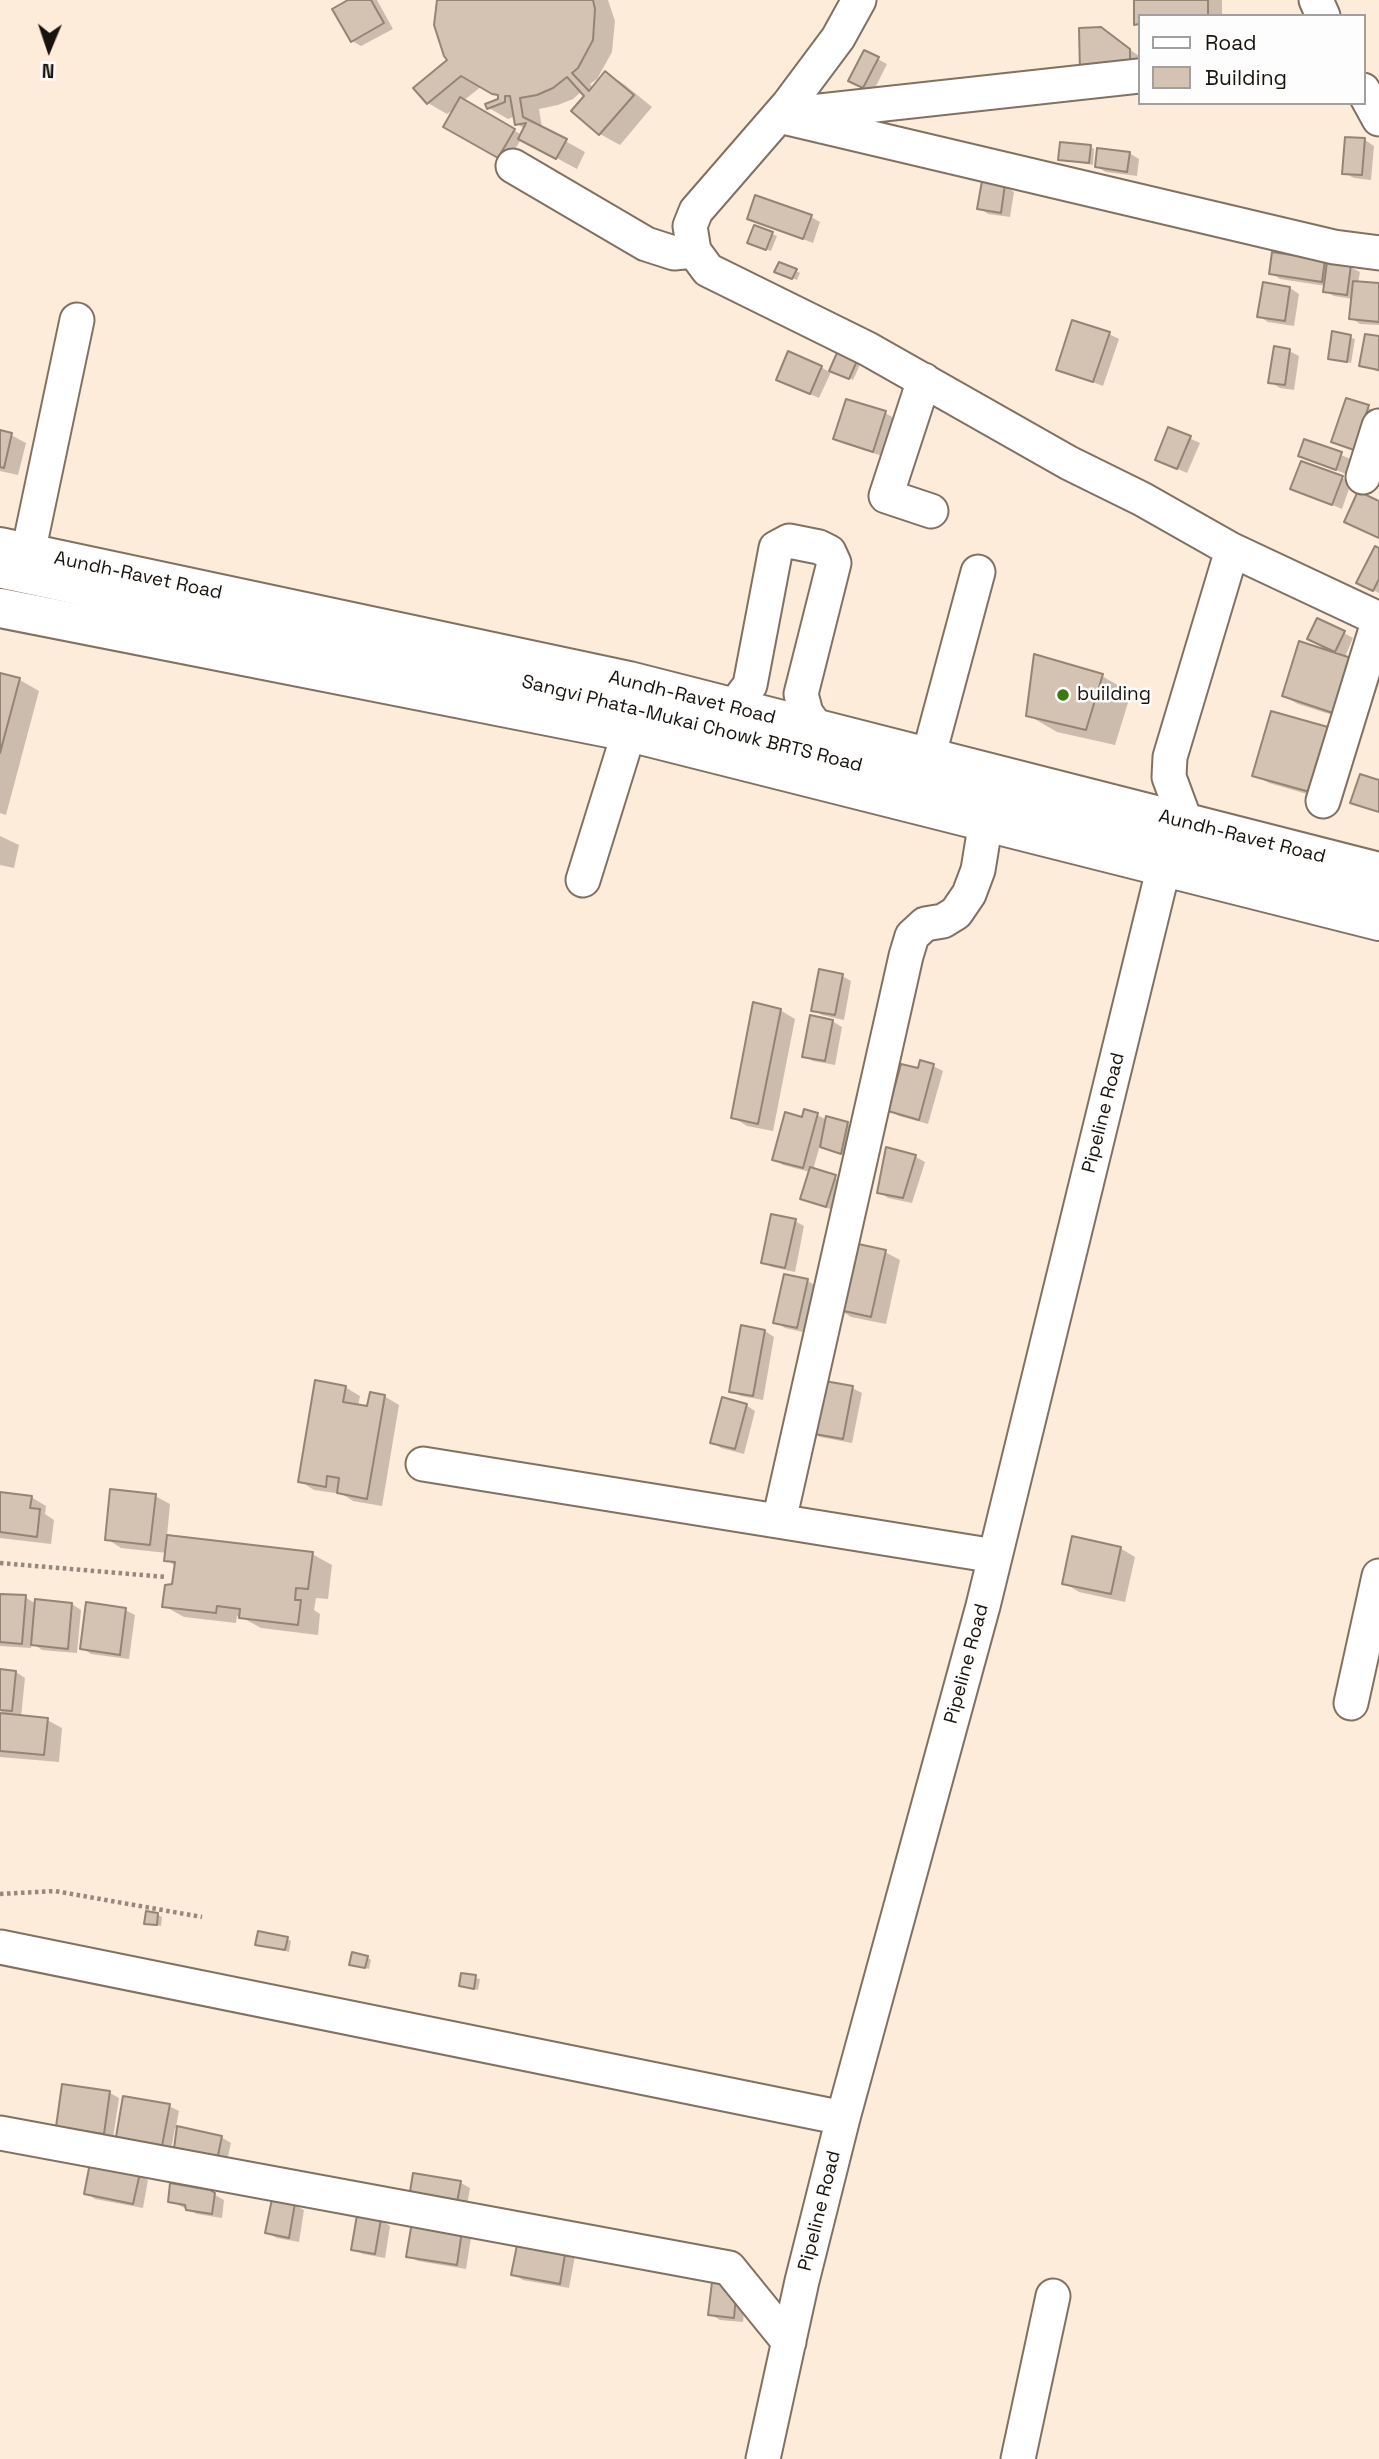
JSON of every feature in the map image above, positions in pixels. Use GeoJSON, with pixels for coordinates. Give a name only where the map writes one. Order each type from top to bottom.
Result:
{"type":"FeatureCollection","features":[{"type":"Feature","properties":{"kind":"main road","name":"Aundh-Ravet Road"},"geometry":{"type":"LineString","coordinates":[[9,557],[629,681],[1379,872]]}},
{"type":"Feature","properties":{"kind":"main road"},"geometry":{"type":"LineString","coordinates":[[0,608],[629,732],[1379,921]]}},
{"type":"Feature","properties":{"kind":"street"},"geometry":{"type":"LineString","coordinates":[[859,0],[838,38],[779,116],[696,211],[690,226],[694,251],[708,270],[868,349],[1069,463],[1142,499],[1231,550],[1379,619],[1322,801]]}},
{"type":"Feature","properties":{"kind":"street"},"geometry":{"type":"LineString","coordinates":[[779,116],[1138,76]]}},
{"type":"Feature","properties":{"kind":"street"},"geometry":{"type":"LineString","coordinates":[[779,116],[1334,247],[1379,253]]}},
{"type":"Feature","properties":{"kind":"street"},"geometry":{"type":"LineString","coordinates":[[513,166],[646,244],[674,253],[694,251]]}},
{"type":"Feature","properties":{"kind":"street"},"geometry":{"type":"LineString","coordinates":[[9,557],[76,320]]}},
{"type":"Feature","properties":{"kind":"street"},"geometry":{"type":"LineString","coordinates":[[924,380],[886,496],[931,511]]}},
{"type":"Feature","properties":{"kind":"street"},"geometry":{"type":"LineString","coordinates":[[1363,477],[1379,426]]}},
{"type":"Feature","properties":{"kind":"street"},"geometry":{"type":"LineString","coordinates":[[733,708],[750,685],[776,548],[789,541],[819,547],[829,552],[834,563],[801,694],[806,713],[819,730]]}},
{"type":"Feature","properties":{"kind":"street"},"geometry":{"type":"LineString","coordinates":[[1186,823],[1169,778],[1170,757],[1231,550]]}},
{"type":"Feature","properties":{"kind":"street","name":"Sangvi Phata-Mukai Chowk BRTS Road"},"geometry":{"type":"LineString","coordinates":[[9,557],[623,704],[1379,897]]}},
{"type":"Feature","properties":{"kind":"street"},"geometry":{"type":"LineString","coordinates":[[928,758],[978,572]]}},
{"type":"Feature","properties":{"kind":"street"},"geometry":{"type":"LineString","coordinates":[[583,880],[629,732]]}},
{"type":"Feature","properties":{"kind":"street"},"geometry":{"type":"LineString","coordinates":[[779,1521],[906,956],[912,936],[925,924],[943,921],[956,913],[969,894],[978,870],[986,821]]}},
{"type":"Feature","properties":{"kind":"street","name":"Pipeline Road"},"geometry":{"type":"LineString","coordinates":[[763,2459],[843,2118],[995,1556],[1164,866]]}},
{"type":"Feature","properties":{"kind":"street"},"geometry":{"type":"LineString","coordinates":[[423,1464],[995,1556]]}},
{"type":"Feature","properties":{"kind":"street"},"geometry":{"type":"LineString","coordinates":[[1351,1703],[1379,1576]]}},
{"type":"Feature","properties":{"kind":"street"},"geometry":{"type":"LineString","coordinates":[[0,1947],[843,2118]]}},
{"type":"Feature","properties":{"kind":"street"},"geometry":{"type":"LineString","coordinates":[[0,2133],[729,2268],[789,2342]]}},
{"type":"Feature","properties":{"kind":"street"},"geometry":{"type":"LineString","coordinates":[[1018,2459],[1053,2297]]}},
{"type":"Feature","properties":{"kind":"path"},"geometry":{"type":"LineString","coordinates":[[0,1563],[166,1577]]}},
{"type":"Feature","properties":{"kind":"path"},"geometry":{"type":"LineString","coordinates":[[0,1894],[55,1891],[202,1917]]}},
{"type":"Feature","properties":{"kind":"building"},"geometry":{"type":"Polygon","coordinates":[[[348,0],[371,0],[384,23],[351,42],[332,9],[348,0]]]}},
{"type":"Feature","properties":{"kind":"building"},"geometry":{"type":"Polygon","coordinates":[[[437,0],[593,0],[593,40],[578,68],[572,73],[589,91],[605,71],[634,95],[599,135],[571,111],[584,96],[567,77],[553,88],[520,98],[523,117],[567,139],[556,159],[518,139],[526,123],[515,125],[510,96],[505,96],[505,102],[487,109],[485,104],[498,99],[498,95],[461,76],[427,104],[413,88],[447,60],[434,25],[437,0]]]}},
{"type":"Feature","properties":{"kind":"building"},"geometry":{"type":"Polygon","coordinates":[[[1134,0],[1208,0],[1208,14],[1138,14],[1138,24],[1134,25],[1134,0]]]}},
{"type":"Feature","properties":{"kind":"building"},"geometry":{"type":"Polygon","coordinates":[[[1101,27],[1130,49],[1130,72],[1080,73],[1079,28],[1101,27]]]}},
{"type":"Feature","properties":{"kind":"building"},"geometry":{"type":"Polygon","coordinates":[[[864,50],[879,57],[863,88],[848,81],[864,50]]]}},
{"type":"Feature","properties":{"kind":"building"},"geometry":{"type":"Polygon","coordinates":[[[460,97],[515,129],[498,158],[443,127],[460,97]]]}},
{"type":"Feature","properties":{"kind":"building"},"geometry":{"type":"Polygon","coordinates":[[[1345,137],[1365,138],[1362,175],[1342,174],[1345,137]]]}},
{"type":"Feature","properties":{"kind":"building"},"geometry":{"type":"Polygon","coordinates":[[[1060,142],[1091,145],[1089,163],[1058,160],[1060,142]]]}},
{"type":"Feature","properties":{"kind":"building"},"geometry":{"type":"Polygon","coordinates":[[[1097,148],[1130,152],[1127,172],[1095,167],[1097,148]]]}},
{"type":"Feature","properties":{"kind":"building"},"geometry":{"type":"Polygon","coordinates":[[[982,181],[1005,184],[1001,213],[977,209],[982,181]]]}},
{"type":"Feature","properties":{"kind":"building"},"geometry":{"type":"Polygon","coordinates":[[[755,195],[812,215],[803,239],[747,219],[755,195]]]}},
{"type":"Feature","properties":{"kind":"building"},"geometry":{"type":"Polygon","coordinates":[[[754,225],[773,232],[766,250],[747,243],[754,225]]]}},
{"type":"Feature","properties":{"kind":"building"},"geometry":{"type":"Polygon","coordinates":[[[1272,252],[1325,260],[1322,282],[1269,274],[1272,252]]]}},
{"type":"Feature","properties":{"kind":"building"},"geometry":{"type":"Polygon","coordinates":[[[779,262],[797,269],[792,279],[774,272],[779,262]]]}},
{"type":"Feature","properties":{"kind":"building"},"geometry":{"type":"Polygon","coordinates":[[[1327,262],[1351,265],[1347,295],[1323,292],[1327,262]]]}},
{"type":"Feature","properties":{"kind":"building"},"geometry":{"type":"Polygon","coordinates":[[[1353,281],[1379,283],[1379,322],[1349,319],[1353,281]]]}},
{"type":"Feature","properties":{"kind":"building"},"geometry":{"type":"Polygon","coordinates":[[[1263,282],[1290,287],[1285,321],[1257,317],[1263,282]]]}},
{"type":"Feature","properties":{"kind":"building"},"geometry":{"type":"Polygon","coordinates":[[[1072,320],[1110,332],[1093,382],[1056,370],[1072,320]]]}},
{"type":"Feature","properties":{"kind":"building"},"geometry":{"type":"Polygon","coordinates":[[[1332,331],[1351,335],[1347,362],[1328,359],[1332,331]]]}},
{"type":"Feature","properties":{"kind":"building"},"geometry":{"type":"Polygon","coordinates":[[[1365,334],[1379,336],[1379,370],[1359,366],[1365,334]]]}},
{"type":"Feature","properties":{"kind":"building"},"geometry":{"type":"Polygon","coordinates":[[[840,346],[860,354],[849,379],[829,371],[840,346]]]}},
{"type":"Feature","properties":{"kind":"building"},"geometry":{"type":"Polygon","coordinates":[[[1274,346],[1290,349],[1285,385],[1268,383],[1274,346]]]}},
{"type":"Feature","properties":{"kind":"building"},"geometry":{"type":"Polygon","coordinates":[[[788,351],[822,366],[810,394],[776,380],[788,351]]]}},
{"type":"Feature","properties":{"kind":"building"},"geometry":{"type":"Polygon","coordinates":[[[1346,398],[1369,405],[1354,450],[1331,442],[1346,398]]]}},
{"type":"Feature","properties":{"kind":"building"},"geometry":{"type":"Polygon","coordinates":[[[846,399],[886,411],[873,452],[833,439],[846,399]]]}},
{"type":"Feature","properties":{"kind":"building"},"geometry":{"type":"Polygon","coordinates":[[[1168,427],[1191,436],[1177,469],[1155,460],[1168,427]]]}},
{"type":"Feature","properties":{"kind":"building"},"geometry":{"type":"Polygon","coordinates":[[[0,430],[12,433],[4,468],[0,467],[0,430]]]}},
{"type":"Feature","properties":{"kind":"building"},"geometry":{"type":"Polygon","coordinates":[[[1304,439],[1342,452],[1336,470],[1298,456],[1304,439]]]}},
{"type":"Feature","properties":{"kind":"building"},"geometry":{"type":"Polygon","coordinates":[[[1301,461],[1343,476],[1332,505],[1290,489],[1301,461]]]}},
{"type":"Feature","properties":{"kind":"building"},"geometry":{"type":"Polygon","coordinates":[[[1358,491],[1379,501],[1379,538],[1344,522],[1358,491]]]}},
{"type":"Feature","properties":{"kind":"building"},"geometry":{"type":"Polygon","coordinates":[[[1375,546],[1379,548],[1379,579],[1373,591],[1356,583],[1375,546]]]}},
{"type":"Feature","properties":{"kind":"building"},"geometry":{"type":"Polygon","coordinates":[[[1317,618],[1345,631],[1335,652],[1307,639],[1317,618]]]}},
{"type":"Feature","properties":{"kind":"building"},"geometry":{"type":"Polygon","coordinates":[[[1299,641],[1354,659],[1336,714],[1282,696],[1299,641]]]}},
{"type":"Feature","properties":{"kind":"building","name":"building"},"geometry":{"type":"Polygon","coordinates":[[[1034,654],[1103,674],[1086,730],[1026,716],[1034,654]]]}},
{"type":"Feature","properties":{"kind":"building"},"geometry":{"type":"Polygon","coordinates":[[[0,673],[20,678],[0,753],[0,673]]]}},
{"type":"Feature","properties":{"kind":"building"},"geometry":{"type":"Polygon","coordinates":[[[1271,711],[1335,729],[1317,794],[1252,776],[1271,711]]]}},
{"type":"Feature","properties":{"kind":"building"},"geometry":{"type":"Polygon","coordinates":[[[1360,774],[1379,780],[1379,812],[1350,803],[1360,774]]]}},
{"type":"Feature","properties":{"kind":"building"},"geometry":{"type":"Polygon","coordinates":[[[819,969],[843,974],[835,1015],[811,1011],[819,969]]]}},
{"type":"Feature","properties":{"kind":"building"},"geometry":{"type":"Polygon","coordinates":[[[753,1002],[781,1009],[758,1124],[731,1118],[753,1002]]]}},
{"type":"Feature","properties":{"kind":"building"},"geometry":{"type":"Polygon","coordinates":[[[810,1015],[833,1020],[825,1061],[802,1057],[810,1015]]]}},
{"type":"Feature","properties":{"kind":"building"},"geometry":{"type":"Polygon","coordinates":[[[920,1060],[934,1064],[919,1120],[888,1111],[901,1064],[918,1068],[920,1060]]]}},
{"type":"Feature","properties":{"kind":"building"},"geometry":{"type":"Polygon","coordinates":[[[804,1109],[818,1113],[803,1168],[772,1160],[785,1112],[802,1117],[804,1109]]]}},
{"type":"Feature","properties":{"kind":"building"},"geometry":{"type":"Polygon","coordinates":[[[826,1116],[848,1122],[841,1154],[820,1147],[826,1116]]]}},
{"type":"Feature","properties":{"kind":"building"},"geometry":{"type":"Polygon","coordinates":[[[886,1147],[916,1155],[903,1198],[877,1193],[886,1147]]]}},
{"type":"Feature","properties":{"kind":"building"},"geometry":{"type":"Polygon","coordinates":[[[810,1167],[836,1175],[826,1207],[800,1199],[810,1167]]]}},
{"type":"Feature","properties":{"kind":"building"},"geometry":{"type":"Polygon","coordinates":[[[771,1214],[796,1219],[785,1268],[761,1263],[771,1214]]]}},
{"type":"Feature","properties":{"kind":"building"},"geometry":{"type":"Polygon","coordinates":[[[849,1242],[886,1250],[871,1317],[835,1309],[849,1242]]]}},
{"type":"Feature","properties":{"kind":"building"},"geometry":{"type":"Polygon","coordinates":[[[784,1274],[808,1279],[797,1328],[773,1323],[784,1274]]]}},
{"type":"Feature","properties":{"kind":"building"},"geometry":{"type":"Polygon","coordinates":[[[741,1325],[765,1330],[753,1396],[729,1392],[741,1325]]]}},
{"type":"Feature","properties":{"kind":"building"},"geometry":{"type":"Polygon","coordinates":[[[315,1380],[346,1386],[343,1402],[367,1406],[370,1392],[385,1395],[367,1499],[337,1493],[339,1478],[327,1476],[326,1487],[298,1482],[315,1380]]]}},
{"type":"Feature","properties":{"kind":"building"},"geometry":{"type":"Polygon","coordinates":[[[819,1380],[853,1386],[843,1439],[809,1433],[819,1380]]]}},
{"type":"Feature","properties":{"kind":"building"},"geometry":{"type":"Polygon","coordinates":[[[722,1397],[747,1404],[735,1449],[710,1443],[722,1397]]]}},
{"type":"Feature","properties":{"kind":"building"},"geometry":{"type":"Polygon","coordinates":[[[110,1489],[156,1494],[150,1545],[105,1540],[110,1489]]]}},
{"type":"Feature","properties":{"kind":"building"},"geometry":{"type":"Polygon","coordinates":[[[0,1492],[32,1496],[30,1508],[40,1509],[37,1537],[0,1532],[0,1492]]]}},
{"type":"Feature","properties":{"kind":"building"},"geometry":{"type":"Polygon","coordinates":[[[167,1535],[313,1552],[308,1589],[296,1588],[295,1600],[301,1600],[298,1625],[239,1618],[240,1609],[217,1606],[216,1613],[162,1607],[165,1585],[172,1584],[175,1562],[164,1561],[167,1535]]]}},
{"type":"Feature","properties":{"kind":"building"},"geometry":{"type":"Polygon","coordinates":[[[1072,1536],[1121,1547],[1111,1594],[1062,1584],[1072,1536]]]}},
{"type":"Feature","properties":{"kind":"building"},"geometry":{"type":"Polygon","coordinates":[[[0,1594],[26,1595],[22,1644],[0,1642],[0,1594]]]}},
{"type":"Feature","properties":{"kind":"building"},"geometry":{"type":"Polygon","coordinates":[[[35,1599],[72,1603],[68,1649],[31,1645],[35,1599]]]}},
{"type":"Feature","properties":{"kind":"building"},"geometry":{"type":"Polygon","coordinates":[[[86,1602],[126,1608],[120,1655],[80,1649],[86,1602]]]}},
{"type":"Feature","properties":{"kind":"building"},"geometry":{"type":"Polygon","coordinates":[[[0,1669],[16,1671],[12,1711],[0,1710],[0,1669]]]}},
{"type":"Feature","properties":{"kind":"building"},"geometry":{"type":"Polygon","coordinates":[[[0,1713],[48,1718],[44,1755],[0,1751],[0,1713]]]}},
{"type":"Feature","properties":{"kind":"building"},"geometry":{"type":"Polygon","coordinates":[[[146,1911],[158,1913],[157,1925],[144,1924],[146,1911]]]}},
{"type":"Feature","properties":{"kind":"building"},"geometry":{"type":"Polygon","coordinates":[[[258,1931],[288,1937],[285,1950],[255,1945],[258,1931]]]}},
{"type":"Feature","properties":{"kind":"building"},"geometry":{"type":"Polygon","coordinates":[[[352,1952],[368,1956],[365,1968],[349,1965],[352,1952]]]}},
{"type":"Feature","properties":{"kind":"building"},"geometry":{"type":"Polygon","coordinates":[[[461,1973],[476,1975],[474,1989],[459,1986],[461,1973]]]}},
{"type":"Feature","properties":{"kind":"building"},"geometry":{"type":"Polygon","coordinates":[[[62,2084],[110,2091],[104,2134],[56,2127],[62,2084]]]}},
{"type":"Feature","properties":{"kind":"building"},"geometry":{"type":"Polygon","coordinates":[[[123,2096],[170,2104],[162,2146],[116,2137],[123,2096]]]}},
{"type":"Feature","properties":{"kind":"building"},"geometry":{"type":"Polygon","coordinates":[[[177,2126],[222,2136],[216,2165],[173,2156],[177,2126]]]}},
{"type":"Feature","properties":{"kind":"building"},"geometry":{"type":"Polygon","coordinates":[[[90,2163],[140,2173],[133,2204],[84,2194],[90,2163]]]}},
{"type":"Feature","properties":{"kind":"building"},"geometry":{"type":"Polygon","coordinates":[[[413,2173],[461,2181],[455,2213],[408,2204],[413,2173]]]}},
{"type":"Feature","properties":{"kind":"building"},"geometry":{"type":"Polygon","coordinates":[[[170,2183],[215,2193],[212,2214],[186,2210],[185,2205],[168,2202],[170,2183]]]}},
{"type":"Feature","properties":{"kind":"building"},"geometry":{"type":"Polygon","coordinates":[[[272,2199],[295,2203],[289,2238],[265,2233],[272,2199]]]}},
{"type":"Feature","properties":{"kind":"building"},"geometry":{"type":"Polygon","coordinates":[[[357,2215],[381,2219],[375,2254],[351,2250],[357,2215]]]}},
{"type":"Feature","properties":{"kind":"building"},"geometry":{"type":"Polygon","coordinates":[[[412,2222],[462,2231],[457,2265],[406,2257],[412,2222]]]}},
{"type":"Feature","properties":{"kind":"building"},"geometry":{"type":"Polygon","coordinates":[[[518,2240],[566,2249],[560,2284],[511,2275],[518,2240]]]}},
{"type":"Feature","properties":{"kind":"building"},"geometry":{"type":"Polygon","coordinates":[[[712,2282],[737,2284],[734,2318],[708,2315],[712,2282]]]}},
{"type":"Feature","properties":{"kind":"place","name":"building"},"geometry":{"type":"Point","coordinates":[1063,695]}}]}
